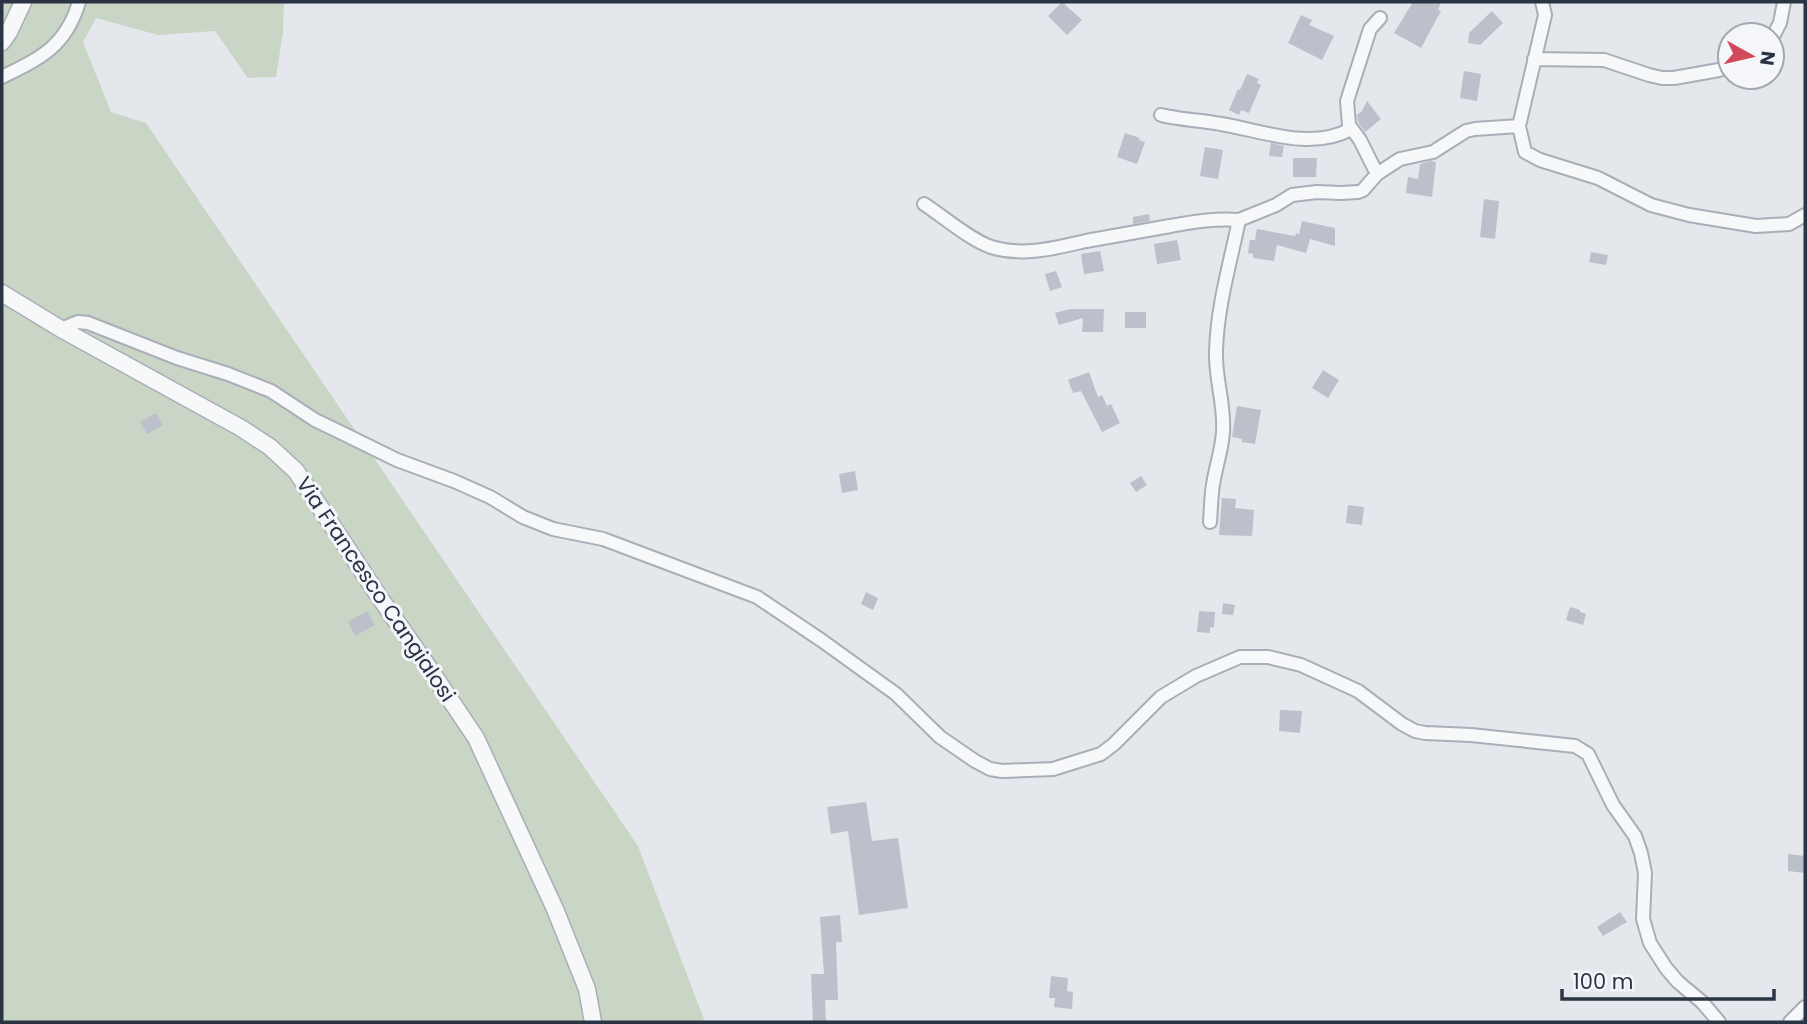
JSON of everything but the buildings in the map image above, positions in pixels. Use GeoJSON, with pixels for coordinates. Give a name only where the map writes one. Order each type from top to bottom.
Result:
{"type":"FeatureCollection","features":[{"type":"Feature","properties":{"kind":"street"},"geometry":{"type":"LineString","coordinates":[[2,42],[23,2]]}},
{"type":"Feature","properties":{"kind":"street"},"geometry":{"type":"LineString","coordinates":[[2,77],[59,43],[69,29],[79,2]]}},
{"type":"Feature","properties":{"kind":"street"},"geometry":{"type":"LineString","coordinates":[[1542,2],[1545,15],[1519,126],[1525,152],[1540,160],[1598,178],[1651,205],[1689,215],[1756,226],[1788,224],[1805,215]]}},
{"type":"Feature","properties":{"kind":"street"},"geometry":{"type":"LineString","coordinates":[[1780,21],[1784,2]]}},
{"type":"Feature","properties":{"kind":"street"},"geometry":{"type":"LineString","coordinates":[[1377,174],[1360,140],[1351,129],[1347,101],[1370,29],[1380,18]]}},
{"type":"Feature","properties":{"kind":"street"},"geometry":{"type":"LineString","coordinates":[[1534,59],[1604,60],[1662,78],[1716,71]]}},
{"type":"Feature","properties":{"kind":"street"},"geometry":{"type":"LineString","coordinates":[[1161,115],[1300,138],[1318,139],[1351,129]]}},
{"type":"Feature","properties":{"kind":"street"},"geometry":{"type":"LineString","coordinates":[[924,204],[989,247],[1022,252],[1041,251],[1184,224],[1223,218],[1238,220],[1276,205],[1292,195],[1358,192],[1377,174],[1400,159],[1433,152],[1466,131],[1519,126]]}},
{"type":"Feature","properties":{"kind":"street"},"geometry":{"type":"LineString","coordinates":[[1210,522],[1224,408],[1217,368],[1217,330],[1238,220]]}},
{"type":"Feature","properties":{"kind":"street","name":"Via Francesco Cangialosi"},"geometry":{"type":"LineString","coordinates":[[2,293],[241,428],[270,447],[296,471],[476,738],[555,909],[587,989],[593,1022]]}},
{"type":"Feature","properties":{"kind":"street"},"geometry":{"type":"LineString","coordinates":[[61,328],[78,322],[89,323],[177,358],[228,374],[271,391],[315,420],[397,460],[491,497],[523,517],[553,529],[603,539],[757,597],[895,694],[940,737],[990,769],[1053,769],[1101,754],[1161,697],[1196,676],[1240,657],[1268,657],[1301,665],[1358,691],[1415,731],[1575,746],[1588,754],[1613,805],[1635,836],[1645,873],[1643,919],[1650,943],[1678,982],[1702,1002],[1719,1022]]}},
{"type":"Feature","properties":{"kind":"street"},"geometry":{"type":"LineString","coordinates":[[1790,1022],[1805,1007]]}},
{"type":"Feature","properties":{"kind":"green space"},"geometry":{"type":"Polygon","coordinates":[[[2,2],[284,2],[283,32],[276,77],[248,78],[215,31],[158,35],[96,18],[83,42],[111,112],[146,123],[638,846],[705,1022],[2,1022],[2,2]]]}}]}
